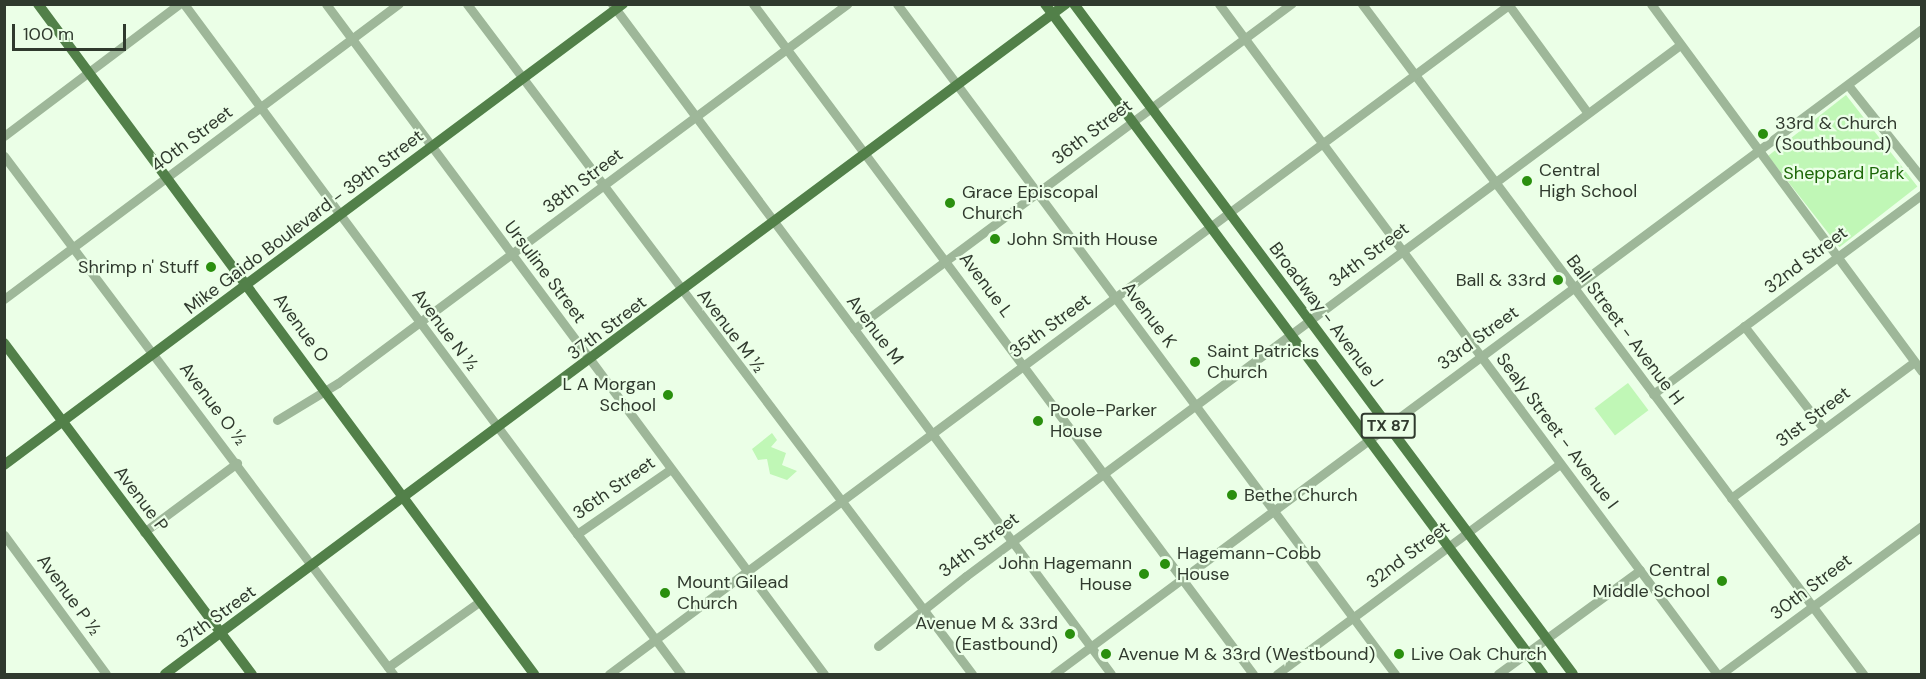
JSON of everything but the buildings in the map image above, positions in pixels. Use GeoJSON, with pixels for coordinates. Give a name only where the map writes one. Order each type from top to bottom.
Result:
{"type":"FeatureCollection","features":[{"type":"Feature","properties":{"kind":"main road","name":"Avenue O"},"geometry":{"type":"LineString","coordinates":[[38,4],[248,284],[534,675]]}},
{"type":"Feature","properties":{"kind":"main road","name":"TX 87"},"geometry":{"type":"LineString","coordinates":[[1045,4],[1543,675]]}},
{"type":"Feature","properties":{"kind":"main road","name":"37th Street"},"geometry":{"type":"LineString","coordinates":[[165,675],[867,155],[1066,4]]}},
{"type":"Feature","properties":{"kind":"main road","name":"Broadway - Avenue J"},"geometry":{"type":"LineString","coordinates":[[1074,4],[1573,675]]}},
{"type":"Feature","properties":{"kind":"main road","name":"Mike Gaido Boulevard - 39th Street"},"geometry":{"type":"LineString","coordinates":[[4,465],[523,79],[617,6]]}},
{"type":"Feature","properties":{"kind":"main road","name":"Avenue P"},"geometry":{"type":"LineString","coordinates":[[4,343],[252,675]]}},
{"type":"Feature","properties":{"kind":"street"},"geometry":{"type":"LineString","coordinates":[[4,136],[179,4]]}},
{"type":"Feature","properties":{"kind":"street","name":"Avenue N ½"},"geometry":{"type":"LineString","coordinates":[[184,4],[681,675]]}},
{"type":"Feature","properties":{"kind":"street","name":"Ursuline Street"},"geometry":{"type":"LineString","coordinates":[[326,4],[824,675]]}},
{"type":"Feature","properties":{"kind":"street","name":"40th Street"},"geometry":{"type":"LineString","coordinates":[[4,299],[399,4]]}},
{"type":"Feature","properties":{"kind":"street","name":"Avenue M ½"},"geometry":{"type":"LineString","coordinates":[[467,4],[839,503],[972,675]]}},
{"type":"Feature","properties":{"kind":"street","name":"Avenue L"},"geometry":{"type":"LineString","coordinates":[[753,4],[1025,365],[1252,675]]}},
{"type":"Feature","properties":{"kind":"street","name":"38th Street"},"geometry":{"type":"LineString","coordinates":[[278,420],[327,391],[847,4]]}},
{"type":"Feature","properties":{"kind":"street","name":"Avenue K"},"geometry":{"type":"LineString","coordinates":[[897,4],[1395,675]]}},
{"type":"Feature","properties":{"kind":"street","name":"Sealy Street - Avenue I"},"geometry":{"type":"LineString","coordinates":[[1219,4],[1719,675]]}},
{"type":"Feature","properties":{"kind":"street","name":"36th Street"},"geometry":{"type":"LineString","coordinates":[[854,329],[1291,4]]}},
{"type":"Feature","properties":{"kind":"street","name":"Ball Street - Avenue H"},"geometry":{"type":"LineString","coordinates":[[1362,4],[1863,675]]}},
{"type":"Feature","properties":{"kind":"street"},"geometry":{"type":"LineString","coordinates":[[1651,4],[1758,152],[1922,371]]}},
{"type":"Feature","properties":{"kind":"street"},"geometry":{"type":"LineString","coordinates":[[1509,5],[1587,112]]}},
{"type":"Feature","properties":{"kind":"street","name":"35th Street"},"geometry":{"type":"LineString","coordinates":[[609,675],[1509,5]]}},
{"type":"Feature","properties":{"kind":"street","name":"Avenue M"},"geometry":{"type":"LineString","coordinates":[[617,6],[774,223],[1111,675]]}},
{"type":"Feature","properties":{"kind":"street","name":"33rd Street"},"geometry":{"type":"LineString","coordinates":[[1054,675],[1922,29]]}},
{"type":"Feature","properties":{"kind":"street","name":"34th Street"},"geometry":{"type":"LineString","coordinates":[[878,645],[922,609],[1680,45]]}},
{"type":"Feature","properties":{"kind":"street"},"geometry":{"type":"LineString","coordinates":[[1848,85],[1922,178]]}},
{"type":"Feature","properties":{"kind":"street","name":"Avenue O ½"},"geometry":{"type":"LineString","coordinates":[[4,156],[76,246],[391,671]]}},
{"type":"Feature","properties":{"kind":"street","name":"32nd Street"},"geometry":{"type":"LineString","coordinates":[[1653,394],[1922,194]]}},
{"type":"Feature","properties":{"kind":"street"},"geometry":{"type":"LineString","coordinates":[[1744,326],[1824,429]]}},
{"type":"Feature","properties":{"kind":"street","name":"31st Street"},"geometry":{"type":"LineString","coordinates":[[1731,498],[1914,362]]}},
{"type":"Feature","properties":{"kind":"street"},"geometry":{"type":"LineString","coordinates":[[144,532],[237,463]]}},
{"type":"Feature","properties":{"kind":"street","name":"32nd Street"},"geometry":{"type":"LineString","coordinates":[[1277,675],[1560,464]]}},
{"type":"Feature","properties":{"kind":"street","name":"36th Street"},"geometry":{"type":"LineString","coordinates":[[577,534],[670,468]]}},
{"type":"Feature","properties":{"kind":"street","name":"30th Street"},"geometry":{"type":"LineString","coordinates":[[1719,675],[1922,526]]}},
{"type":"Feature","properties":{"kind":"street","name":"Avenue P ½"},"geometry":{"type":"LineString","coordinates":[[4,535],[106,675]]}},
{"type":"Feature","properties":{"kind":"street"},"geometry":{"type":"LineString","coordinates":[[1498,675],[1640,570]]}},
{"type":"Feature","properties":{"kind":"street"},"geometry":{"type":"LineString","coordinates":[[391,671],[479,602]]}},
{"type":"Feature","properties":{"kind":"green space","name":"Sheppard Park"},"geometry":{"type":"Polygon","coordinates":[[[1846,95],[1917,186],[1839,247],[1768,156],[1846,95]]]}},
{"type":"Feature","properties":{"kind":"green space"},"geometry":{"type":"Polygon","coordinates":[[[1628,383],[1648,410],[1615,435],[1594,408],[1628,383]]]}},
{"type":"Feature","properties":{"kind":"green space"},"geometry":{"type":"Polygon","coordinates":[[[772,433],[777,440],[771,447],[786,453],[782,465],[797,471],[787,480],[770,474],[767,459],[758,460],[752,449],[772,433]]]}},
{"type":"Feature","properties":{"kind":"place","name":"33rd & Church (Southbound)"},"geometry":{"type":"Point","coordinates":[1763,134]}},
{"type":"Feature","properties":{"kind":"place","name":"Central High School"},"geometry":{"type":"Point","coordinates":[1527,181]}},
{"type":"Feature","properties":{"kind":"place","name":"Grace Episcopal Church"},"geometry":{"type":"Point","coordinates":[950,203]}},
{"type":"Feature","properties":{"kind":"place","name":"John Smith House"},"geometry":{"type":"Point","coordinates":[995,239]}},
{"type":"Feature","properties":{"kind":"place","name":"Shrimp n' Stuff"},"geometry":{"type":"Point","coordinates":[211,267]}},
{"type":"Feature","properties":{"kind":"place","name":"Ball & 33rd"},"geometry":{"type":"Point","coordinates":[1558,280]}},
{"type":"Feature","properties":{"kind":"place","name":"Saint Patricks Church"},"geometry":{"type":"Point","coordinates":[1195,362]}},
{"type":"Feature","properties":{"kind":"place","name":"L A Morgan School"},"geometry":{"type":"Point","coordinates":[668,395]}},
{"type":"Feature","properties":{"kind":"place","name":"Poole-Parker House"},"geometry":{"type":"Point","coordinates":[1038,421]}},
{"type":"Feature","properties":{"kind":"place","name":"Bethe Church"},"geometry":{"type":"Point","coordinates":[1232,495]}},
{"type":"Feature","properties":{"kind":"place","name":"Hagemann-Cobb House"},"geometry":{"type":"Point","coordinates":[1165,564]}},
{"type":"Feature","properties":{"kind":"place","name":"John Hagemann House"},"geometry":{"type":"Point","coordinates":[1144,574]}},
{"type":"Feature","properties":{"kind":"place","name":"Central Middle School"},"geometry":{"type":"Point","coordinates":[1722,581]}},
{"type":"Feature","properties":{"kind":"place","name":"Mount Gilead Church"},"geometry":{"type":"Point","coordinates":[665,593]}},
{"type":"Feature","properties":{"kind":"place","name":"Avenue M & 33rd (Eastbound)"},"geometry":{"type":"Point","coordinates":[1070,634]}},
{"type":"Feature","properties":{"kind":"place","name":"Avenue M & 33rd (Westbound)"},"geometry":{"type":"Point","coordinates":[1106,654]}},
{"type":"Feature","properties":{"kind":"place","name":"Live Oak Church"},"geometry":{"type":"Point","coordinates":[1399,654]}}]}
